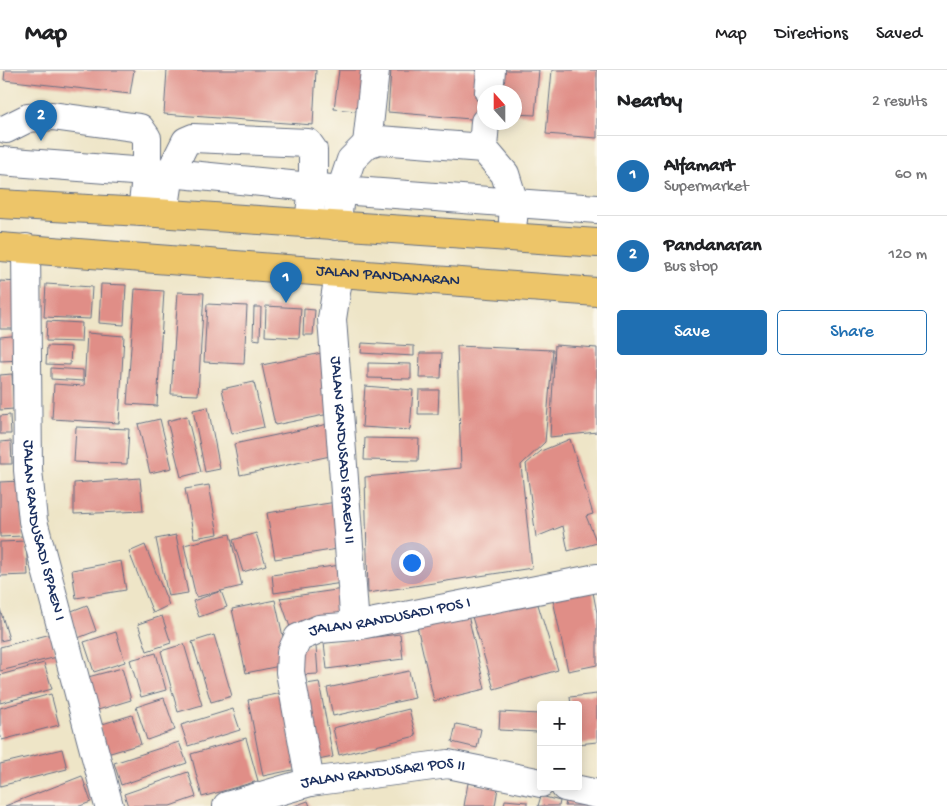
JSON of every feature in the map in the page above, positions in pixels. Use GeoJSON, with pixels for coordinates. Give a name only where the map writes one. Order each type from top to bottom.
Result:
{"type":"FeatureCollection","features":[{"type":"Feature","properties":{"kind":"main road"},"geometry":{"type":"LineString","coordinates":[[0,204],[585,242]]}},
{"type":"Feature","properties":{"kind":"main road","name":"JALAN PANDANARAN"},"geometry":{"type":"LineString","coordinates":[[13,247],[339,274],[597,292]]}},
{"type":"Feature","properties":{"kind":"street"},"geometry":{"type":"LineString","coordinates":[[367,144],[375,70]]}},
{"type":"Feature","properties":{"kind":"street"},"geometry":{"type":"LineString","coordinates":[[490,85],[491,70]]}},
{"type":"Feature","properties":{"kind":"street"},"geometry":{"type":"LineString","coordinates":[[6,129],[28,118],[52,116],[140,128],[147,138],[158,173],[153,213]]}},
{"type":"Feature","properties":{"kind":"street"},"geometry":{"type":"LineString","coordinates":[[336,226],[341,190],[351,160],[367,144],[379,140],[484,135],[505,174],[514,203],[513,237]]}},
{"type":"Feature","properties":{"kind":"street"},"geometry":{"type":"LineString","coordinates":[[158,173],[186,141],[193,138],[308,143],[313,150],[313,186],[309,224]]}},
{"type":"Feature","properties":{"kind":"street"},"geometry":{"type":"LineString","coordinates":[[0,161],[514,203],[591,203],[585,242]]}},
{"type":"Feature","properties":{"kind":"street","name":"JALAN RANDUSADI SPAEN I"},"geometry":{"type":"LineString","coordinates":[[13,247],[33,521],[109,806]]}},
{"type":"Feature","properties":{"kind":"street","name":"JALAN RANDUSADI SPAEN II"},"geometry":{"type":"LineString","coordinates":[[339,274],[332,319],[355,626]]}},
{"type":"Feature","properties":{"kind":"street","name":"JALAN RANDUSADI POS I"},"geometry":{"type":"LineString","coordinates":[[310,782],[290,672],[292,653],[298,638],[319,629],[355,626],[597,578]]}},
{"type":"Feature","properties":{"kind":"street","name":"JALAN RANDUSARI POS II"},"geometry":{"type":"LineString","coordinates":[[227,806],[310,782],[448,764],[537,781]]}},
{"type":"Feature","properties":{"kind":"street"},"geometry":{"type":"LineString","coordinates":[[582,791],[597,794]]}},
{"type":"Feature","properties":{"kind":"building"},"geometry":{"type":"Polygon","coordinates":[[[5,70],[134,70],[130,94],[4,80],[5,70]]]}},
{"type":"Feature","properties":{"kind":"building"},"geometry":{"type":"Polygon","coordinates":[[[167,70],[316,70],[313,125],[164,114],[167,70]]]}},
{"type":"Feature","properties":{"kind":"building"},"geometry":{"type":"Polygon","coordinates":[[[339,70],[373,70],[368,112],[334,109],[339,70]]]}},
{"type":"Feature","properties":{"kind":"building"},"geometry":{"type":"Polygon","coordinates":[[[391,70],[486,70],[485,85],[477,85],[477,120],[388,112],[391,70]]]}},
{"type":"Feature","properties":{"kind":"building"},"geometry":{"type":"Polygon","coordinates":[[[504,70],[539,70],[535,115],[522,114],[522,85],[503,85],[504,70]]]}},
{"type":"Feature","properties":{"kind":"building"},"geometry":{"type":"Polygon","coordinates":[[[552,70],[597,70],[597,138],[546,134],[552,70]]]}},
{"type":"Feature","properties":{"kind":"building"},"geometry":{"type":"Polygon","coordinates":[[[0,281],[21,282],[22,329],[0,329],[0,281]]]}},
{"type":"Feature","properties":{"kind":"building"},"geometry":{"type":"Polygon","coordinates":[[[46,284],[92,287],[90,319],[44,317],[46,284]]]}},
{"type":"Feature","properties":{"kind":"building"},"geometry":{"type":"Polygon","coordinates":[[[101,284],[126,285],[124,325],[99,323],[101,284]]]}},
{"type":"Feature","properties":{"kind":"building"},"geometry":{"type":"Polygon","coordinates":[[[135,289],[164,291],[157,406],[127,404],[135,289]]]}},
{"type":"Feature","properties":{"kind":"building"},"geometry":{"type":"Polygon","coordinates":[[[178,292],[204,293],[198,395],[171,394],[178,292]]]}},
{"type":"Feature","properties":{"kind":"building"},"geometry":{"type":"Polygon","coordinates":[[[207,304],[247,306],[244,364],[204,362],[207,304]]]}},
{"type":"Feature","properties":{"kind":"building"},"geometry":{"type":"Polygon","coordinates":[[[266,306],[301,308],[299,338],[265,336],[266,306]]]}},
{"type":"Feature","properties":{"kind":"building"},"geometry":{"type":"Polygon","coordinates":[[[254,307],[261,307],[260,340],[253,339],[254,307]]]}},
{"type":"Feature","properties":{"kind":"building"},"geometry":{"type":"Polygon","coordinates":[[[304,309],[315,310],[313,335],[303,335],[304,309]]]}},
{"type":"Feature","properties":{"kind":"building"},"geometry":{"type":"Polygon","coordinates":[[[47,321],[82,323],[81,342],[46,341],[47,321]]]}},
{"type":"Feature","properties":{"kind":"building"},"geometry":{"type":"Polygon","coordinates":[[[87,333],[124,336],[119,423],[52,419],[54,384],[84,386],[87,333]]]}},
{"type":"Feature","properties":{"kind":"building"},"geometry":{"type":"Polygon","coordinates":[[[22,335],[23,360],[0,361],[0,337],[22,335]]]}},
{"type":"Feature","properties":{"kind":"building"},"geometry":{"type":"Polygon","coordinates":[[[362,343],[414,346],[414,356],[361,353],[362,343]]]}},
{"type":"Feature","properties":{"kind":"building"},"geometry":{"type":"Polygon","coordinates":[[[555,345],[597,348],[597,432],[550,437],[555,345]]]}},
{"type":"Feature","properties":{"kind":"building"},"geometry":{"type":"Polygon","coordinates":[[[47,346],[71,347],[70,365],[46,364],[47,346]]]}},
{"type":"Feature","properties":{"kind":"building"},"geometry":{"type":"Polygon","coordinates":[[[457,346],[553,350],[545,442],[521,465],[532,568],[368,593],[365,477],[461,468],[457,346]]]}},
{"type":"Feature","properties":{"kind":"building"},"geometry":{"type":"Polygon","coordinates":[[[322,353],[334,413],[275,425],[262,365],[322,353]]]}},
{"type":"Feature","properties":{"kind":"building"},"geometry":{"type":"Polygon","coordinates":[[[420,353],[442,353],[441,378],[419,378],[420,353]]]}},
{"type":"Feature","properties":{"kind":"building"},"geometry":{"type":"Polygon","coordinates":[[[368,363],[411,364],[411,379],[368,378],[368,363]]]}},
{"type":"Feature","properties":{"kind":"building"},"geometry":{"type":"Polygon","coordinates":[[[51,368],[83,370],[83,381],[51,379],[51,368]]]}},
{"type":"Feature","properties":{"kind":"building"},"geometry":{"type":"Polygon","coordinates":[[[12,374],[14,409],[0,410],[0,375],[12,374]]]}},
{"type":"Feature","properties":{"kind":"building"},"geometry":{"type":"Polygon","coordinates":[[[254,382],[264,427],[232,434],[222,389],[254,382]]]}},
{"type":"Feature","properties":{"kind":"building"},"geometry":{"type":"Polygon","coordinates":[[[365,386],[413,390],[410,430],[362,427],[365,386]]]}},
{"type":"Feature","properties":{"kind":"building"},"geometry":{"type":"Polygon","coordinates":[[[419,390],[439,390],[438,414],[418,414],[419,390]]]}},
{"type":"Feature","properties":{"kind":"building"},"geometry":{"type":"Polygon","coordinates":[[[208,407],[220,469],[205,472],[193,410],[208,407]]]}},
{"type":"Feature","properties":{"kind":"building"},"geometry":{"type":"Polygon","coordinates":[[[10,415],[11,434],[0,434],[0,416],[10,415]]]}},
{"type":"Feature","properties":{"kind":"building"},"geometry":{"type":"Polygon","coordinates":[[[187,416],[201,472],[181,477],[167,421],[187,416]]]}},
{"type":"Feature","properties":{"kind":"building"},"geometry":{"type":"Polygon","coordinates":[[[160,419],[172,468],[150,473],[138,424],[160,419]]]}},
{"type":"Feature","properties":{"kind":"building"},"geometry":{"type":"Polygon","coordinates":[[[328,424],[335,455],[240,475],[234,444],[328,424]]]}},
{"type":"Feature","properties":{"kind":"building"},"geometry":{"type":"Polygon","coordinates":[[[76,427],[129,429],[127,464],[74,462],[76,427]]]}},
{"type":"Feature","properties":{"kind":"building"},"geometry":{"type":"Polygon","coordinates":[[[365,438],[419,439],[418,461],[364,460],[365,438]]]}},
{"type":"Feature","properties":{"kind":"building"},"geometry":{"type":"Polygon","coordinates":[[[570,439],[593,514],[586,516],[597,543],[568,551],[563,526],[536,537],[526,464],[541,451],[570,439]]]}},
{"type":"Feature","properties":{"kind":"building"},"geometry":{"type":"Polygon","coordinates":[[[11,441],[12,464],[0,464],[0,442],[11,441]]]}},
{"type":"Feature","properties":{"kind":"building"},"geometry":{"type":"Polygon","coordinates":[[[140,478],[143,511],[74,514],[74,483],[140,478]]]}},
{"type":"Feature","properties":{"kind":"building"},"geometry":{"type":"Polygon","coordinates":[[[21,481],[23,536],[0,537],[0,482],[21,481]]]}},
{"type":"Feature","properties":{"kind":"building"},"geometry":{"type":"Polygon","coordinates":[[[209,485],[218,534],[194,538],[185,489],[209,485]]]}},
{"type":"Feature","properties":{"kind":"building"},"geometry":{"type":"Polygon","coordinates":[[[336,502],[344,548],[275,559],[267,513],[336,502]]]}},
{"type":"Feature","properties":{"kind":"building"},"geometry":{"type":"Polygon","coordinates":[[[256,533],[266,565],[243,572],[233,540],[256,533]]]}},
{"type":"Feature","properties":{"kind":"building"},"geometry":{"type":"Polygon","coordinates":[[[230,534],[242,586],[196,597],[184,545],[230,534]]]}},
{"type":"Feature","properties":{"kind":"building"},"geometry":{"type":"Polygon","coordinates":[[[176,535],[188,593],[168,596],[156,539],[176,535]]]}},
{"type":"Feature","properties":{"kind":"building"},"geometry":{"type":"Polygon","coordinates":[[[26,541],[28,575],[0,576],[0,542],[26,541]]]}},
{"type":"Feature","properties":{"kind":"building"},"geometry":{"type":"Polygon","coordinates":[[[145,545],[169,605],[153,613],[129,552],[145,545]]]}},
{"type":"Feature","properties":{"kind":"building"},"geometry":{"type":"Polygon","coordinates":[[[121,561],[126,590],[76,598],[72,570],[121,561]]]}},
{"type":"Feature","properties":{"kind":"building"},"geometry":{"type":"Polygon","coordinates":[[[347,564],[349,582],[274,593],[272,575],[347,564]]]}},
{"type":"Feature","properties":{"kind":"building"},"geometry":{"type":"Polygon","coordinates":[[[592,587],[597,613],[597,665],[568,671],[552,595],[592,587]]]}},
{"type":"Feature","properties":{"kind":"building"},"geometry":{"type":"Polygon","coordinates":[[[350,588],[350,616],[291,630],[280,598],[350,588]]]}},
{"type":"Feature","properties":{"kind":"building"},"geometry":{"type":"Polygon","coordinates":[[[221,591],[227,607],[199,617],[193,601],[221,591]]]}},
{"type":"Feature","properties":{"kind":"building"},"geometry":{"type":"Polygon","coordinates":[[[536,598],[558,670],[494,689],[472,617],[536,598]]]}},
{"type":"Feature","properties":{"kind":"building"},"geometry":{"type":"Polygon","coordinates":[[[275,600],[289,664],[246,673],[232,609],[275,600]]]}},
{"type":"Feature","properties":{"kind":"building"},"geometry":{"type":"Polygon","coordinates":[[[87,605],[96,631],[78,638],[69,612],[87,605]]]}},
{"type":"Feature","properties":{"kind":"building"},"geometry":{"type":"Polygon","coordinates":[[[0,609],[9,639],[0,641],[0,609]]]}},
{"type":"Feature","properties":{"kind":"building"},"geometry":{"type":"Polygon","coordinates":[[[468,615],[485,689],[434,701],[417,626],[468,615]]]}},
{"type":"Feature","properties":{"kind":"building"},"geometry":{"type":"Polygon","coordinates":[[[162,616],[171,643],[147,651],[138,624],[162,616]]]}},
{"type":"Feature","properties":{"kind":"building"},"geometry":{"type":"Polygon","coordinates":[[[116,632],[125,662],[94,672],[84,642],[116,632]]]}},
{"type":"Feature","properties":{"kind":"building"},"geometry":{"type":"Polygon","coordinates":[[[51,634],[57,657],[0,671],[0,647],[51,634]]]}},
{"type":"Feature","properties":{"kind":"building"},"geometry":{"type":"Polygon","coordinates":[[[400,634],[403,659],[327,669],[324,643],[400,634]]]}},
{"type":"Feature","properties":{"kind":"building"},"geometry":{"type":"Polygon","coordinates":[[[214,635],[232,696],[211,702],[192,642],[214,635]]]}},
{"type":"Feature","properties":{"kind":"building"},"geometry":{"type":"Polygon","coordinates":[[[184,644],[202,705],[178,712],[161,651],[184,644]]]}},
{"type":"Feature","properties":{"kind":"building"},"geometry":{"type":"Polygon","coordinates":[[[316,646],[318,674],[300,675],[297,648],[316,646]]]}},
{"type":"Feature","properties":{"kind":"building"},"geometry":{"type":"Polygon","coordinates":[[[156,653],[166,690],[141,697],[130,660],[156,653]]]}},
{"type":"Feature","properties":{"kind":"building"},"geometry":{"type":"Polygon","coordinates":[[[44,663],[52,689],[0,703],[0,675],[44,663]]]}},
{"type":"Feature","properties":{"kind":"building"},"geometry":{"type":"Polygon","coordinates":[[[122,668],[131,700],[98,710],[88,677],[122,668]]]}},
{"type":"Feature","properties":{"kind":"building"},"geometry":{"type":"Polygon","coordinates":[[[409,671],[415,698],[333,716],[327,688],[409,671]]]}},
{"type":"Feature","properties":{"kind":"building"},"geometry":{"type":"Polygon","coordinates":[[[319,682],[333,757],[308,762],[294,686],[319,682]]]}},
{"type":"Feature","properties":{"kind":"building"},"geometry":{"type":"Polygon","coordinates":[[[282,693],[297,769],[263,776],[248,700],[282,693]]]}},
{"type":"Feature","properties":{"kind":"building"},"geometry":{"type":"Polygon","coordinates":[[[51,694],[59,725],[2,740],[0,733],[0,708],[51,694]]]}},
{"type":"Feature","properties":{"kind":"building"},"geometry":{"type":"Polygon","coordinates":[[[597,694],[597,742],[582,744],[582,701],[570,701],[570,697],[597,694]]]}},
{"type":"Feature","properties":{"kind":"building"},"geometry":{"type":"Polygon","coordinates":[[[164,698],[175,730],[147,740],[136,707],[164,698]]]}},
{"type":"Feature","properties":{"kind":"building"},"geometry":{"type":"Polygon","coordinates":[[[233,709],[240,730],[188,746],[181,725],[233,709]]]}},
{"type":"Feature","properties":{"kind":"building"},"geometry":{"type":"Polygon","coordinates":[[[409,709],[416,736],[339,755],[333,728],[409,709]]]}},
{"type":"Feature","properties":{"kind":"building"},"geometry":{"type":"Polygon","coordinates":[[[500,712],[537,714],[537,732],[499,730],[500,712]]]}},
{"type":"Feature","properties":{"kind":"building"},"geometry":{"type":"Polygon","coordinates":[[[132,715],[141,744],[107,754],[99,725],[132,715]]]}},
{"type":"Feature","properties":{"kind":"building"},"geometry":{"type":"Polygon","coordinates":[[[456,724],[481,729],[477,748],[452,742],[456,724]]]}},
{"type":"Feature","properties":{"kind":"building"},"geometry":{"type":"Polygon","coordinates":[[[246,738],[258,781],[202,797],[191,754],[246,738]]]}},
{"type":"Feature","properties":{"kind":"building"},"geometry":{"type":"Polygon","coordinates":[[[179,742],[187,763],[121,785],[114,763],[179,742]]]}},
{"type":"Feature","properties":{"kind":"building"},"geometry":{"type":"Polygon","coordinates":[[[62,749],[67,769],[0,786],[0,764],[62,749]]]}},
{"type":"Feature","properties":{"kind":"building"},"geometry":{"type":"Polygon","coordinates":[[[188,772],[196,797],[170,806],[128,806],[124,794],[188,772]]]}},
{"type":"Feature","properties":{"kind":"building"},"geometry":{"type":"Polygon","coordinates":[[[82,776],[91,802],[80,806],[5,806],[82,776]]]}},
{"type":"Feature","properties":{"kind":"building"},"geometry":{"type":"Polygon","coordinates":[[[468,783],[498,788],[495,806],[464,806],[468,783]]]}},
{"type":"Feature","properties":{"kind":"building"},"geometry":{"type":"Polygon","coordinates":[[[568,792],[597,806],[565,806],[568,792]]]}},
{"type":"Feature","properties":{"kind":"building"},"geometry":{"type":"Polygon","coordinates":[[[541,796],[560,801],[559,806],[538,806],[541,796]]]}},
{"type":"Feature","properties":{"kind":"building"},"geometry":{"type":"Polygon","coordinates":[[[505,800],[527,802],[527,806],[504,806],[505,800]]]}},
{"type":"Feature","properties":{"kind":"building"},"geometry":{"type":"Polygon","coordinates":[[[308,801],[310,806],[294,806],[308,801]]]}},
{"type":"Feature","properties":{"kind":"place","name":"Pandanaran"},"geometry":{"type":"Point","coordinates":[41,141]}},
{"type":"Feature","properties":{"kind":"place","name":"Alfamart"},"geometry":{"type":"Point","coordinates":[286,303]}}]}
